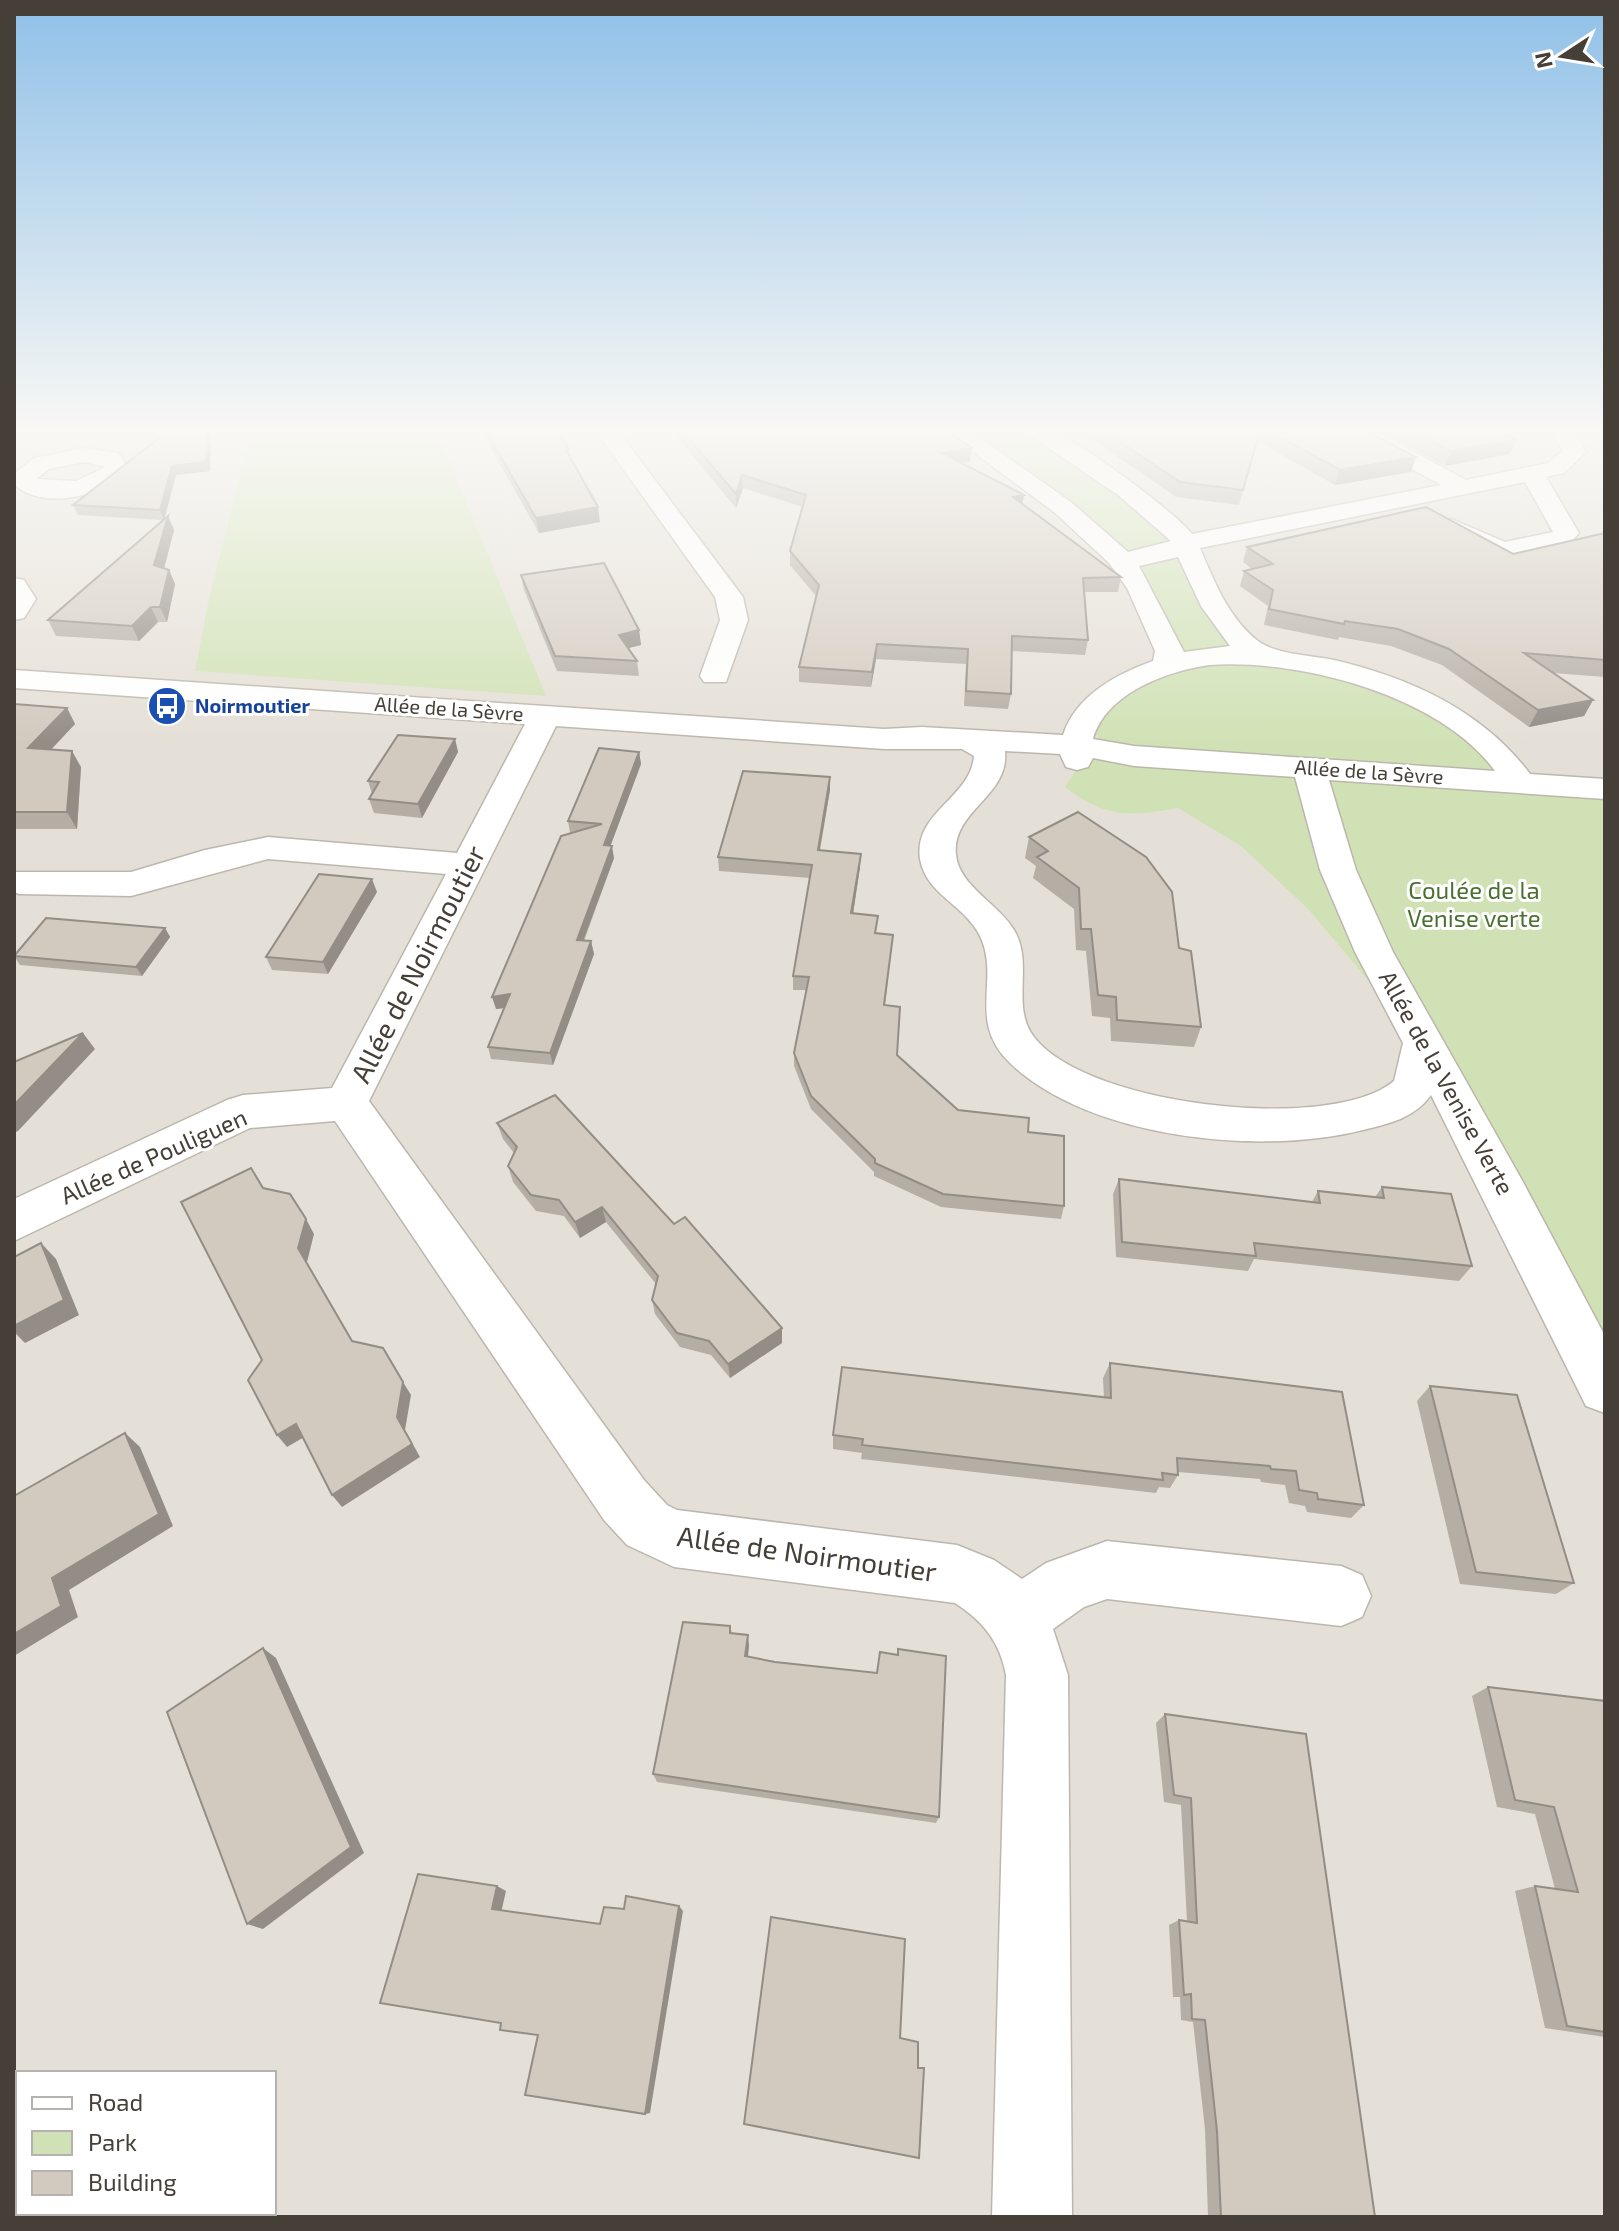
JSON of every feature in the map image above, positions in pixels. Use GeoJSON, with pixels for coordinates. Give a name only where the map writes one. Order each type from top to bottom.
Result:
{"type":"FeatureCollection","features":[{"type":"Feature","properties":{"kind":"street"},"geometry":{"type":"LineString","coordinates":[[630,722],[681,709],[715,676],[734,620],[729,597],[684,535]]}},
{"type":"Feature","properties":{"kind":"street"},"geometry":{"type":"LineString","coordinates":[[1092,535],[1121,561],[1135,579],[1170,651],[1167,666]]}},
{"type":"Feature","properties":{"kind":"street"},"geometry":{"type":"LineString","coordinates":[[1179,535],[1234,636],[1261,655]]}},
{"type":"Feature","properties":{"kind":"street"},"geometry":{"type":"LineString","coordinates":[[1121,561],[1166,553],[1186,543],[1227,535]]}},
{"type":"Feature","properties":{"kind":"street"},"geometry":{"type":"LineString","coordinates":[[1469,535],[1496,549],[1513,550],[1564,535]]}},
{"type":"Feature","properties":{"kind":"street"},"geometry":{"type":"LineString","coordinates":[[1463,562],[1487,556],[1496,549]]}},
{"type":"Feature","properties":{"kind":"street"},"geometry":{"type":"LineString","coordinates":[[14,586],[22,599],[14,612]]}},
{"type":"Feature","properties":{"kind":"street"},"geometry":{"type":"LineString","coordinates":[[1076,753],[1081,725],[1102,699],[1167,666],[1209,656],[1261,655],[1372,679],[1430,704],[1499,754],[1520,783]]}},
{"type":"Feature","properties":{"kind":"street"},"geometry":{"type":"LineString","coordinates":[[715,676],[719,694],[734,713],[782,732]]}},
{"type":"Feature","properties":{"kind":"street","name":"Allée de la Sèvre"},"geometry":{"type":"LineString","coordinates":[[14,679],[884,739],[947,755],[980,751],[1076,753],[1605,789]]}},
{"type":"Feature","properties":{"kind":"street","name":"Allée de Noirmoutier"},"geometry":{"type":"LineString","coordinates":[[545,716],[346,1103],[624,1500],[647,1525],[674,1538],[957,1574],[989,1591],[1018,1617],[1029,1637],[1037,1675],[1032,2217]]}},
{"type":"Feature","properties":{"kind":"street"},"geometry":{"type":"LineString","coordinates":[[980,751],[983,784],[940,832],[938,856],[946,880],[991,923],[998,935],[1007,979],[1005,1020],[1010,1035],[1034,1061],[1118,1103],[1252,1126],[1340,1119],[1390,1105],[1414,1086],[1423,1045]]}},
{"type":"Feature","properties":{"kind":"street","name":"Allée de la Venise Verte"},"geometry":{"type":"LineString","coordinates":[[1309,768],[1338,870],[1374,952],[1507,1195],[1605,1389]]}},
{"type":"Feature","properties":{"kind":"street"},"geometry":{"type":"LineString","coordinates":[[19,882],[131,884],[174,874],[218,858],[268,848],[469,865]]}},
{"type":"Feature","properties":{"kind":"street","name":"Allée de Pouliguen"},"geometry":{"type":"LineString","coordinates":[[14,1221],[243,1112],[346,1103]]}},
{"type":"Feature","properties":{"kind":"street"},"geometry":{"type":"LineString","coordinates":[[1018,1617],[1058,1588],[1107,1570],[1341,1596]]}},
{"type":"Feature","properties":{"kind":"shaded area"},"geometry":{"type":"Polygon","coordinates":[[[14,535],[1605,535],[1605,2217],[14,2217],[14,535]]]}},
{"type":"Feature","properties":{"kind":"green space"},"geometry":{"type":"Polygon","coordinates":[[[225,535],[480,535],[546,696],[195,671],[225,535]]]}},
{"type":"Feature","properties":{"kind":"green space","name":"Coulée de la Venise verte"},"geometry":{"type":"Polygon","coordinates":[[[1089,535],[1178,535],[1234,636],[1406,693],[1521,783],[1605,789],[1605,1389],[1423,1045],[1308,909],[1241,846],[1178,808],[1145,813],[1105,810],[1065,787],[1098,737],[1096,728],[1110,709],[1137,688],[1169,673],[1135,579],[1089,535]]]}},
{"type":"Feature","properties":{"kind":"building"},"geometry":{"type":"Polygon","coordinates":[[[146,535],[163,535],[154,565],[169,570],[160,607],[151,607],[132,626],[48,620],[146,535]]]}},
{"type":"Feature","properties":{"kind":"building"},"geometry":{"type":"Polygon","coordinates":[[[795,535],[1064,535],[1121,577],[1083,578],[1088,640],[1012,636],[1011,694],[966,691],[968,649],[877,644],[872,672],[799,667],[819,585],[790,551],[795,535]]]}},
{"type":"Feature","properties":{"kind":"building"},"geometry":{"type":"Polygon","coordinates":[[[1300,535],[1478,535],[1513,554],[1605,535],[1605,660],[1524,653],[1593,700],[1538,710],[1449,649],[1398,629],[1345,621],[1344,624],[1269,609],[1273,590],[1244,571],[1273,564],[1247,547],[1300,535]]]}},
{"type":"Feature","properties":{"kind":"building"},"geometry":{"type":"Polygon","coordinates":[[[604,563],[639,630],[619,635],[637,661],[555,656],[521,575],[604,563]]]}},
{"type":"Feature","properties":{"kind":"building"},"geometry":{"type":"Polygon","coordinates":[[[14,704],[67,708],[28,748],[72,751],[67,812],[14,812],[14,704]]]}},
{"type":"Feature","properties":{"kind":"building"},"geometry":{"type":"Polygon","coordinates":[[[398,735],[455,739],[418,804],[369,799],[379,782],[368,781],[398,735]]]}},
{"type":"Feature","properties":{"kind":"building"},"geometry":{"type":"Polygon","coordinates":[[[599,748],[639,752],[604,845],[612,846],[577,940],[591,941],[550,1053],[488,1047],[510,994],[492,997],[561,836],[602,824],[568,821],[599,748]]]}},
{"type":"Feature","properties":{"kind":"building"},"geometry":{"type":"Polygon","coordinates":[[[743,771],[830,777],[818,850],[861,854],[851,913],[878,916],[875,933],[893,935],[884,1005],[900,1007],[897,1055],[958,1110],[1029,1118],[1028,1132],[1064,1136],[1064,1206],[943,1194],[875,1163],[875,1159],[811,1096],[794,1053],[809,977],[793,976],[812,865],[718,857],[743,771]]]}},
{"type":"Feature","properties":{"kind":"building"},"geometry":{"type":"Polygon","coordinates":[[[1078,812],[1146,857],[1172,892],[1179,948],[1191,951],[1201,1027],[1117,1020],[1116,997],[1098,995],[1091,929],[1081,929],[1079,888],[1037,857],[1048,851],[1029,837],[1078,812]]]}},
{"type":"Feature","properties":{"kind":"building"},"geometry":{"type":"Polygon","coordinates":[[[319,874],[372,879],[323,962],[266,957],[319,874]]]}},
{"type":"Feature","properties":{"kind":"building"},"geometry":{"type":"Polygon","coordinates":[[[46,918],[165,928],[136,967],[14,956],[46,918]]]}},
{"type":"Feature","properties":{"kind":"building"},"geometry":{"type":"Polygon","coordinates":[[[83,1033],[14,1105],[14,1062],[83,1033]]]}},
{"type":"Feature","properties":{"kind":"building"},"geometry":{"type":"Polygon","coordinates":[[[555,1095],[674,1224],[685,1217],[782,1328],[728,1364],[709,1341],[677,1333],[652,1300],[658,1276],[602,1207],[575,1222],[559,1200],[531,1195],[508,1166],[517,1147],[497,1123],[555,1095]]]}},
{"type":"Feature","properties":{"kind":"building"},"geometry":{"type":"Polygon","coordinates":[[[251,1168],[263,1188],[290,1194],[306,1219],[298,1248],[352,1341],[383,1348],[403,1382],[397,1417],[412,1444],[332,1495],[296,1424],[277,1435],[248,1380],[262,1360],[181,1202],[251,1168]]]}},
{"type":"Feature","properties":{"kind":"building"},"geometry":{"type":"Polygon","coordinates":[[[1119,1179],[1320,1203],[1318,1191],[1384,1198],[1382,1187],[1451,1194],[1472,1266],[1254,1243],[1256,1256],[1122,1242],[1119,1179]]]}},
{"type":"Feature","properties":{"kind":"building"},"geometry":{"type":"Polygon","coordinates":[[[41,1243],[64,1300],[14,1326],[14,1257],[41,1243]]]}},
{"type":"Feature","properties":{"kind":"building"},"geometry":{"type":"Polygon","coordinates":[[[1110,1363],[1342,1392],[1364,1505],[1318,1499],[1317,1493],[1299,1490],[1296,1471],[1271,1469],[1270,1466],[1177,1458],[1178,1475],[1162,1473],[1163,1480],[862,1445],[863,1439],[833,1435],[842,1367],[1111,1398],[1110,1363]]]}},
{"type":"Feature","properties":{"kind":"building"},"geometry":{"type":"Polygon","coordinates":[[[1430,1386],[1517,1395],[1574,1583],[1476,1572],[1430,1386]]]}},
{"type":"Feature","properties":{"kind":"building"},"geometry":{"type":"Polygon","coordinates":[[[125,1433],[159,1514],[52,1578],[61,1606],[14,1634],[14,1496],[125,1433]]]}},
{"type":"Feature","properties":{"kind":"building"},"geometry":{"type":"Polygon","coordinates":[[[683,1622],[730,1626],[730,1633],[748,1635],[745,1656],[775,1662],[877,1673],[880,1652],[898,1655],[898,1649],[946,1656],[939,1817],[653,1774],[683,1622]]]}},
{"type":"Feature","properties":{"kind":"building"},"geometry":{"type":"Polygon","coordinates":[[[263,1648],[351,1847],[247,1924],[167,1712],[263,1648]]]}},
{"type":"Feature","properties":{"kind":"building"},"geometry":{"type":"Polygon","coordinates":[[[1488,1687],[1605,1701],[1605,2032],[1567,2026],[1535,1886],[1578,1892],[1554,1807],[1515,1800],[1488,1687]]]}},
{"type":"Feature","properties":{"kind":"building"},"geometry":{"type":"Polygon","coordinates":[[[1165,1714],[1306,1734],[1375,2217],[1221,2217],[1217,2131],[1205,2020],[1192,2019],[1191,1994],[1184,1995],[1179,1920],[1197,1923],[1191,1798],[1174,1795],[1165,1714]]]}},
{"type":"Feature","properties":{"kind":"building"},"geometry":{"type":"Polygon","coordinates":[[[418,1874],[497,1886],[492,1909],[600,1924],[604,1907],[624,1909],[626,1896],[679,1906],[645,2114],[525,2095],[538,2035],[500,2030],[501,2023],[380,2003],[418,1874]]]}},
{"type":"Feature","properties":{"kind":"building"},"geometry":{"type":"Polygon","coordinates":[[[771,1917],[905,1939],[900,2038],[918,2042],[918,2068],[924,2068],[919,2158],[744,2124],[771,1917]]]}},
{"type":"Feature","properties":{"kind":"building"},"geometry":{"type":"Polygon","coordinates":[[[16,2186],[16,2215],[62,2217],[14,2217],[16,2186]]]}},
{"type":"Feature","properties":{"kind":"place","name":"Noirmoutier"},"geometry":{"type":"Point","coordinates":[167,706]}}]}
